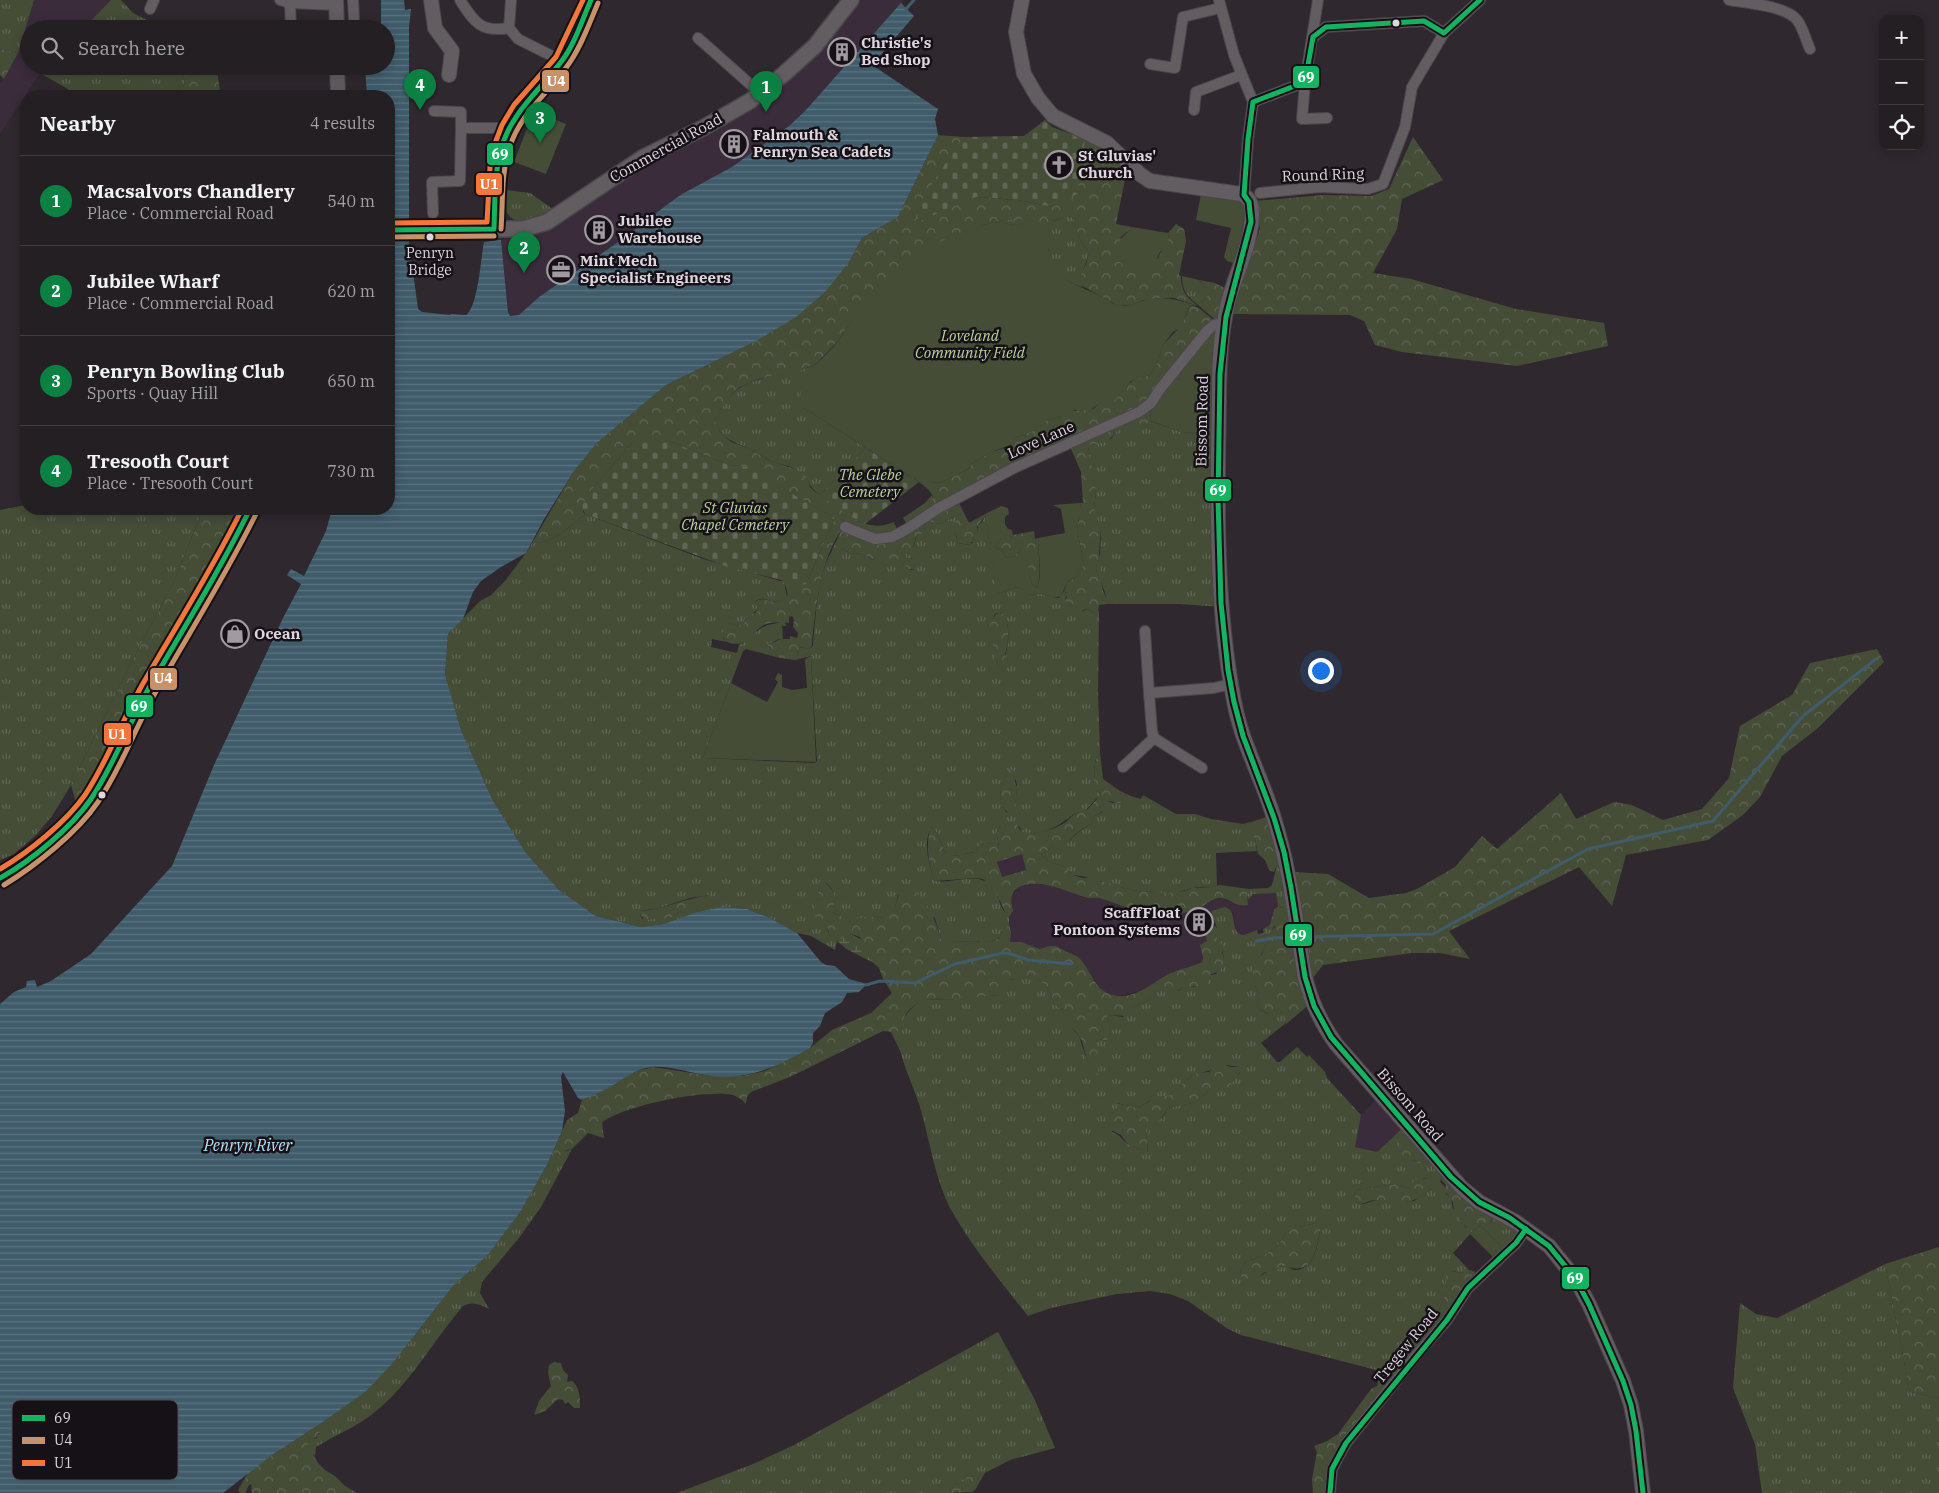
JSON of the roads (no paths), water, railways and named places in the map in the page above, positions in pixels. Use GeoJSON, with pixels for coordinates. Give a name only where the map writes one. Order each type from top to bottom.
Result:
{"type":"FeatureCollection","features":[{"type":"Feature","properties":{"kind":"main road","name":"Commercial Road"},"geometry":{"type":"LineString","coordinates":[[395,230],[523,229],[547,222],[637,162],[750,101],[815,46],[848,1]]}},
{"type":"Feature","properties":{"kind":"main road"},"geometry":{"type":"LineString","coordinates":[[0,878],[14,870],[75,819],[95,792],[136,712],[213,580],[247,515]]}},
{"type":"Feature","properties":{"kind":"main road"},"geometry":{"type":"LineString","coordinates":[[0,869],[32,855]]}},
{"type":"Feature","properties":{"kind":"street"},"geometry":{"type":"LineString","coordinates":[[353,0],[354,19]]}},
{"type":"Feature","properties":{"kind":"street"},"geometry":{"type":"LineString","coordinates":[[431,0],[435,28],[452,51],[449,75]]}},
{"type":"Feature","properties":{"kind":"street"},"geometry":{"type":"LineString","coordinates":[[460,0],[476,22],[483,27],[494,30],[509,28]]}},
{"type":"Feature","properties":{"kind":"street"},"geometry":{"type":"LineString","coordinates":[[511,0],[509,28],[518,39],[562,60]]}},
{"type":"Feature","properties":{"kind":"street"},"geometry":{"type":"LineString","coordinates":[[494,230],[496,168],[509,128],[520,109],[562,60],[572,43],[590,0]]}},
{"type":"Feature","properties":{"kind":"street"},"geometry":{"type":"LineString","coordinates":[[1022,0],[1016,32],[1024,74],[1038,98],[1053,116],[1107,143],[1150,181],[1244,195],[1248,138],[1253,102],[1241,75],[1219,4],[1183,17],[1175,68],[1150,64]]}},
{"type":"Feature","properties":{"kind":"street"},"geometry":{"type":"LineString","coordinates":[[1318,0],[1305,82],[1302,119],[1327,118]]}},
{"type":"Feature","properties":{"kind":"street","name":"Round Ring"},"geometry":{"type":"LineString","coordinates":[[1260,193],[1320,187],[1368,189],[1383,184],[1406,127],[1412,87],[1444,33],[1480,0]]}},
{"type":"Feature","properties":{"kind":"street"},"geometry":{"type":"LineString","coordinates":[[1729,0],[1758,5],[1789,14],[1798,20],[1810,50]]}},
{"type":"Feature","properties":{"kind":"street"},"geometry":{"type":"LineString","coordinates":[[289,20],[285,2],[336,2],[337,20]]}},
{"type":"Feature","properties":{"kind":"street"},"geometry":{"type":"LineString","coordinates":[[1313,37],[1326,28],[1424,21],[1444,33]]}},
{"type":"Feature","properties":{"kind":"street"},"geometry":{"type":"LineString","coordinates":[[698,38],[760,93]]}},
{"type":"Feature","properties":{"kind":"street"},"geometry":{"type":"LineString","coordinates":[[337,75],[338,90]]}},
{"type":"Feature","properties":{"kind":"street"},"geometry":{"type":"LineString","coordinates":[[1194,110],[1196,92],[1241,75]]}},
{"type":"Feature","properties":{"kind":"street"},"geometry":{"type":"LineString","coordinates":[[1253,102],[1305,82]]}},
{"type":"Feature","properties":{"kind":"street"},"geometry":{"type":"LineString","coordinates":[[433,213],[432,182],[460,181],[461,128],[461,112],[434,111]]}},
{"type":"Feature","properties":{"kind":"street"},"geometry":{"type":"LineString","coordinates":[[461,128],[509,128]]}},
{"type":"Feature","properties":{"kind":"street","name":"Bissom Road"},"geometry":{"type":"LineString","coordinates":[[1244,195],[1251,204],[1252,220],[1228,302],[1219,377],[1218,498],[1223,615],[1231,684],[1244,741],[1269,801],[1281,842],[1305,977],[1312,1002],[1322,1022],[1342,1052],[1462,1188],[1480,1202],[1526,1229],[1558,1255],[1575,1278],[1589,1304],[1623,1381],[1631,1405],[1643,1493]]}},
{"type":"Feature","properties":{"kind":"street","name":"Love Lane"},"geometry":{"type":"LineString","coordinates":[[845,527],[876,539],[892,537],[937,509],[1014,468],[1139,412],[1150,403],[1207,331],[1214,325],[1224,323]]}},
{"type":"Feature","properties":{"kind":"street"},"geometry":{"type":"LineString","coordinates":[[1145,631],[1154,738],[1202,768]]}},
{"type":"Feature","properties":{"kind":"street"},"geometry":{"type":"LineString","coordinates":[[1149,693],[1214,688],[1231,684]]}},
{"type":"Feature","properties":{"kind":"street"},"geometry":{"type":"LineString","coordinates":[[1123,766],[1154,738]]}},
{"type":"Feature","properties":{"kind":"street","name":"Tregew Road"},"geometry":{"type":"LineString","coordinates":[[1330,1493],[1332,1469],[1346,1442],[1418,1352],[1447,1320],[1468,1288],[1511,1248],[1526,1229]]}},
{"type":"Feature","properties":{"kind":"water","name":"Penryn River"},"geometry":{"type":"Polygon","coordinates":[[[381,0],[404,0],[405,10],[411,9],[409,27],[409,242],[418,309],[422,312],[466,315],[470,310],[476,292],[484,242],[501,240],[508,312],[510,316],[519,315],[539,297],[624,238],[682,194],[732,167],[789,126],[805,111],[901,3],[914,16],[872,65],[938,109],[935,119],[938,135],[898,217],[862,238],[849,262],[826,291],[796,317],[756,341],[666,385],[596,444],[574,471],[526,553],[481,581],[473,592],[463,619],[448,634],[445,675],[461,730],[493,801],[526,853],[559,890],[596,916],[641,927],[663,924],[697,912],[721,907],[747,909],[770,918],[797,933],[821,962],[826,965],[835,966],[849,979],[867,984],[859,992],[847,993],[842,1002],[825,1013],[820,1026],[813,1033],[813,1043],[810,1048],[787,1061],[751,1074],[726,1077],[704,1075],[666,1067],[651,1067],[634,1072],[607,1089],[582,1100],[578,1098],[563,1072],[561,1076],[565,1111],[562,1131],[548,1163],[521,1211],[488,1255],[453,1286],[393,1363],[365,1392],[272,1455],[223,1493],[0,1493],[0,1004],[14,992],[26,987],[27,981],[35,980],[37,987],[51,981],[91,954],[172,866],[214,765],[301,584],[287,575],[291,569],[304,576],[326,531],[330,515],[395,515],[395,90],[367,90],[366,75],[395,75],[395,20],[381,20],[381,0]]]}},
{"type":"Feature","properties":{"kind":"waterway"},"geometry":{"type":"LineString","coordinates":[[906,9],[914,0]]}},
{"type":"Feature","properties":{"kind":"waterway"},"geometry":{"type":"LineString","coordinates":[[1302,937],[1433,934],[1588,849],[1713,821],[1803,716],[1876,659]]}},
{"type":"Feature","properties":{"kind":"waterway"},"geometry":{"type":"LineString","coordinates":[[1256,941],[1296,937]]}},
{"type":"Feature","properties":{"kind":"waterway"},"geometry":{"type":"LineString","coordinates":[[866,985],[880,981],[915,983],[955,964],[1003,953],[1028,960],[1072,964]]}},
{"type":"Feature","properties":{"kind":"place","name":"Christie's Bed Shop"},"geometry":{"type":"Point","coordinates":[842,52]}},
{"type":"Feature","properties":{"kind":"place","name":"Tresooth Court"},"geometry":{"type":"Point","coordinates":[420,110]}},
{"type":"Feature","properties":{"kind":"place","name":"Macsalvors Chandlery"},"geometry":{"type":"Point","coordinates":[766,112]}},
{"type":"Feature","properties":{"kind":"place","name":"Penryn Bowling Club"},"geometry":{"type":"Point","coordinates":[540,143]}},
{"type":"Feature","properties":{"kind":"place","name":"Falmouth & Penryn Sea Cadets"},"geometry":{"type":"Point","coordinates":[734,144]}},
{"type":"Feature","properties":{"kind":"place","name":"St Gluvias' Church"},"geometry":{"type":"Point","coordinates":[1059,165]}},
{"type":"Feature","properties":{"kind":"place","name":"Jubilee Warehouse"},"geometry":{"type":"Point","coordinates":[599,230]}},
{"type":"Feature","properties":{"kind":"place","name":"Penryn Bridge"},"geometry":{"type":"Point","coordinates":[430,237]}},
{"type":"Feature","properties":{"kind":"place","name":"Mint Mech Specialist Engineers"},"geometry":{"type":"Point","coordinates":[561,270]}},
{"type":"Feature","properties":{"kind":"place","name":"Jubilee Wharf"},"geometry":{"type":"Point","coordinates":[524,273]}},
{"type":"Feature","properties":{"kind":"place","name":"Ocean"},"geometry":{"type":"Point","coordinates":[235,634]}},
{"type":"Feature","properties":{"kind":"place","name":"ScaffFloat Pontoon Systems"},"geometry":{"type":"Point","coordinates":[1199,922]}},
{"type":"Feature","properties":{"kind":"park label","name":"Loveland Community Field"},"geometry":{"type":"Point","coordinates":[970,344]}},
{"type":"Feature","properties":{"kind":"park label","name":"The Glebe Cemetery"},"geometry":{"type":"Point","coordinates":[870,484]}},
{"type":"Feature","properties":{"kind":"park label","name":"St Gluvias Chapel Cemetery"},"geometry":{"type":"Point","coordinates":[735,516]}}]}
